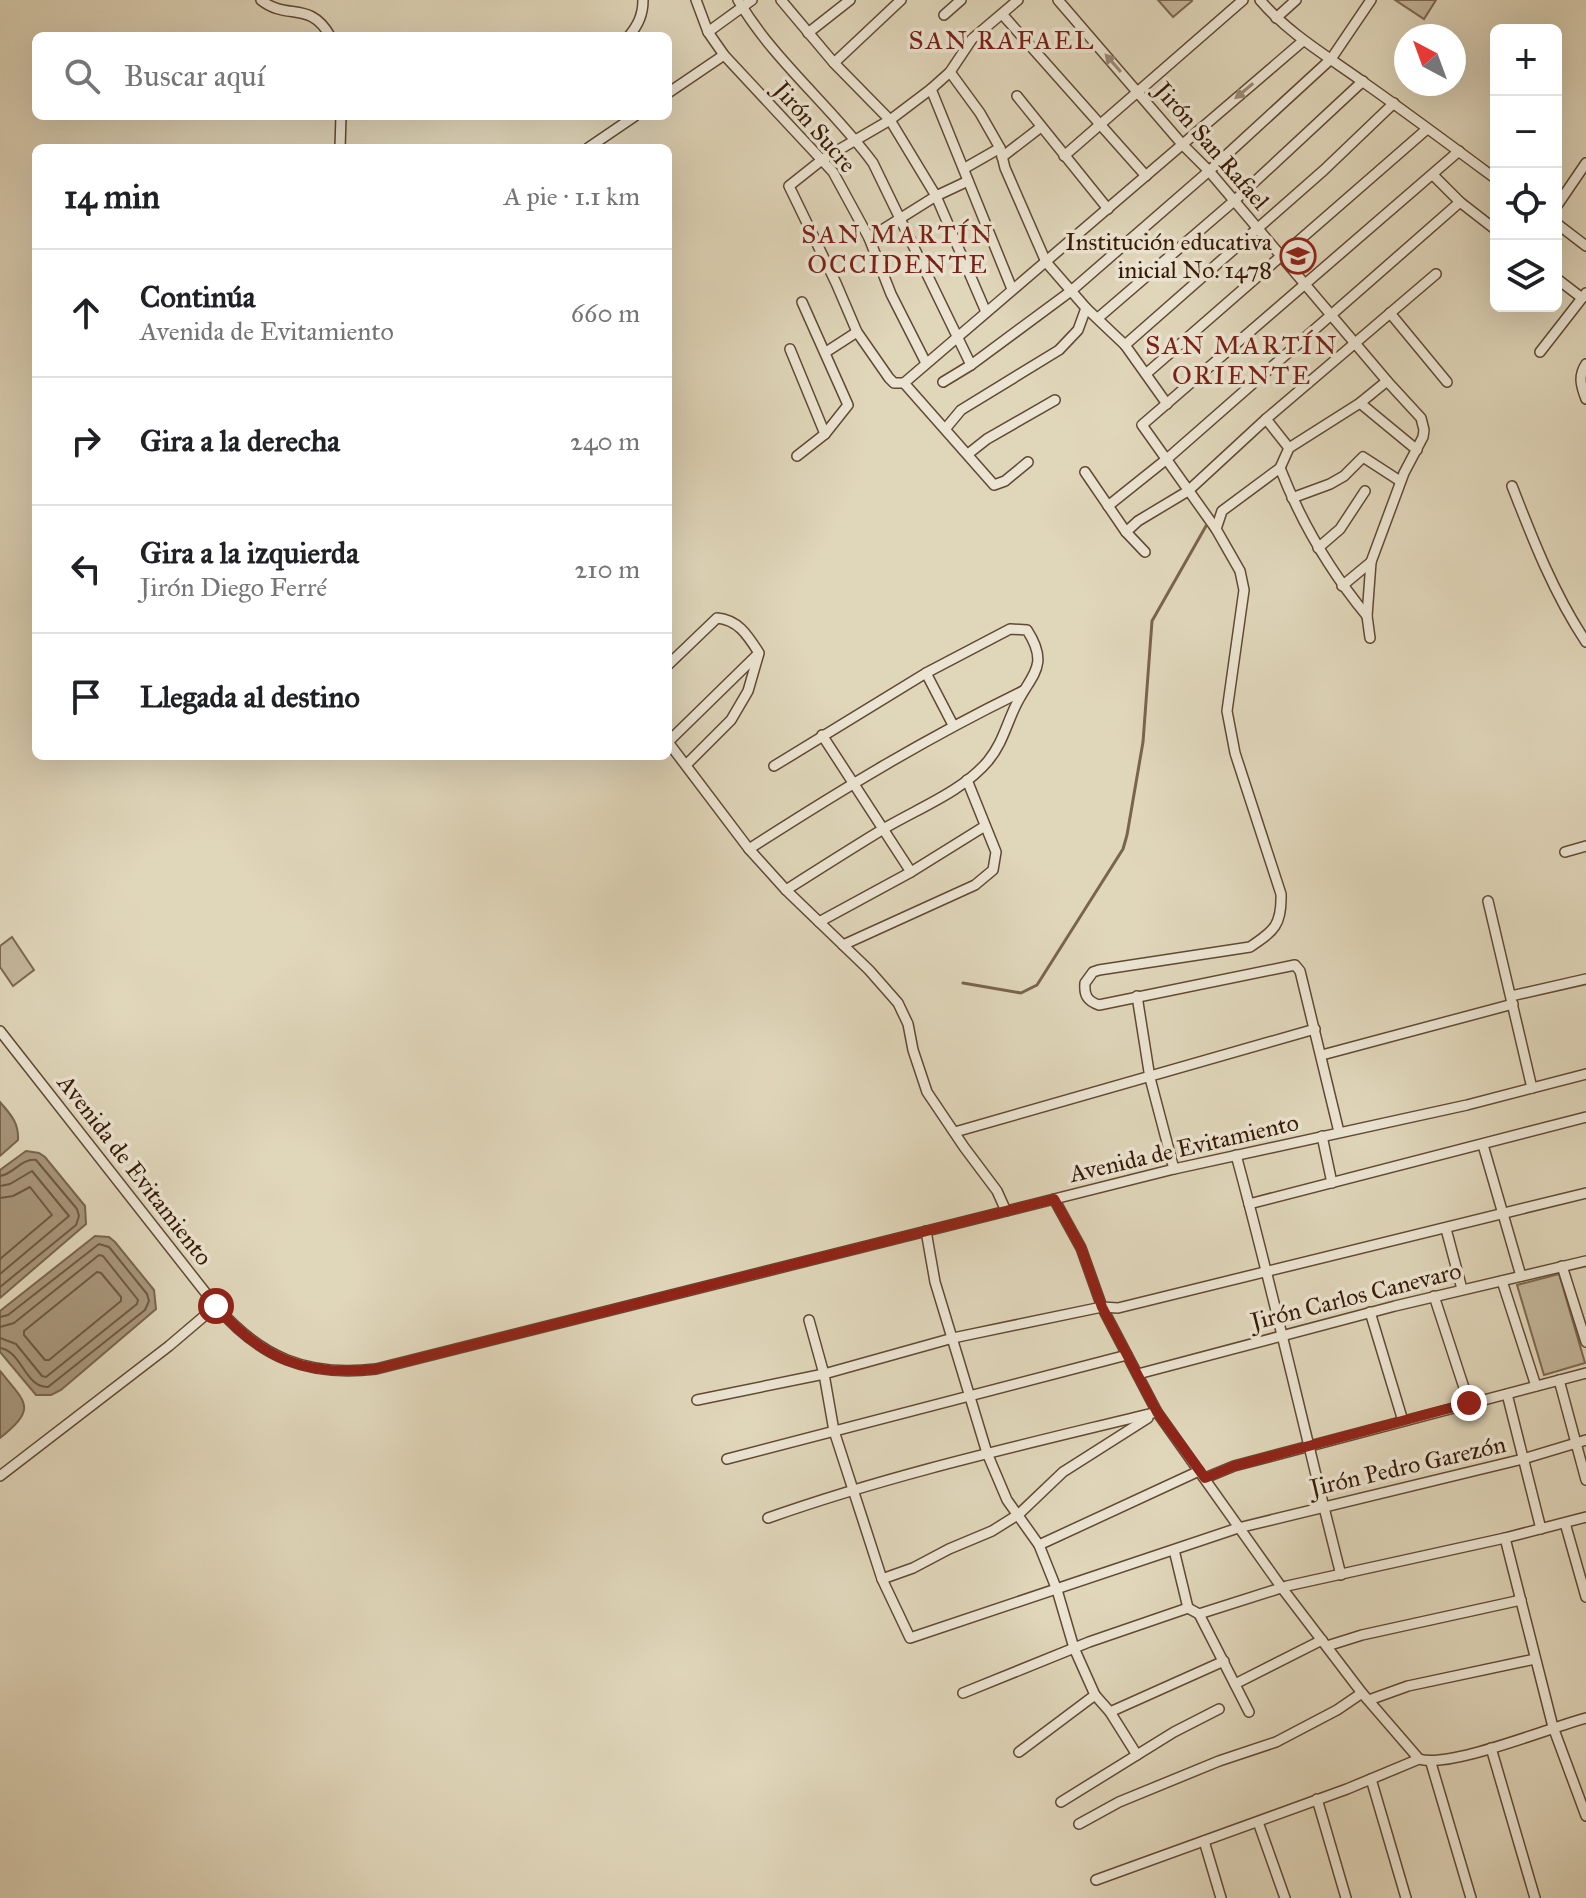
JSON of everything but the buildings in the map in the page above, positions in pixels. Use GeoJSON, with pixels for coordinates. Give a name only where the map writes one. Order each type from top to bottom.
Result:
{"type":"FeatureCollection","features":[{"type":"Feature","properties":{"kind":"street"},"geometry":{"type":"LineString","coordinates":[[261,0],[276,8],[310,14],[328,32]]}},
{"type":"Feature","properties":{"kind":"street"},"geometry":{"type":"LineString","coordinates":[[632,32],[640,19],[643,0]]}},
{"type":"Feature","properties":{"kind":"street","name":"Jirón Sucre"},"geometry":{"type":"LineString","coordinates":[[696,0],[708,32],[724,55],[783,121],[823,159],[839,183],[869,238],[891,294],[926,363]]}},
{"type":"Feature","properties":{"kind":"street"},"geometry":{"type":"LineString","coordinates":[[708,32],[740,4],[752,0]]}},
{"type":"Feature","properties":{"kind":"street"},"geometry":{"type":"LineString","coordinates":[[781,0],[834,63],[890,120],[936,196],[986,312]]}},
{"type":"Feature","properties":{"kind":"street"},"geometry":{"type":"LineString","coordinates":[[808,33],[850,0]]}},
{"type":"Feature","properties":{"kind":"street"},"geometry":{"type":"LineString","coordinates":[[834,63],[901,0]]}},
{"type":"Feature","properties":{"kind":"street"},"geometry":{"type":"LineString","coordinates":[[944,15],[961,0]]}},
{"type":"Feature","properties":{"kind":"street"},"geometry":{"type":"LineString","coordinates":[[1018,0],[972,39],[950,72],[931,89],[890,120],[823,159],[789,186],[857,332],[894,383],[904,383],[1303,41]]}},
{"type":"Feature","properties":{"kind":"street","name":"Jirón San Rafael"},"geometry":{"type":"LineString","coordinates":[[1058,0],[1421,418],[1424,430],[1417,450]]}},
{"type":"Feature","properties":{"kind":"street"},"geometry":{"type":"LineString","coordinates":[[1064,156],[1243,0]]}},
{"type":"Feature","properties":{"kind":"street"},"geometry":{"type":"LineString","coordinates":[[1260,0],[1303,41],[1490,174]]}},
{"type":"Feature","properties":{"kind":"street"},"geometry":{"type":"LineString","coordinates":[[1276,18],[1296,0]]}},
{"type":"Feature","properties":{"kind":"street"},"geometry":{"type":"LineString","coordinates":[[943,382],[1071,291],[1209,171],[1331,59],[1371,0]]}},
{"type":"Feature","properties":{"kind":"street"},"geometry":{"type":"LineString","coordinates":[[740,4],[873,163],[971,365]]}},
{"type":"Feature","properties":{"kind":"street"},"geometry":{"type":"LineString","coordinates":[[1002,14],[1146,176]]}},
{"type":"Feature","properties":{"kind":"street"},"geometry":{"type":"LineString","coordinates":[[672,90],[724,55]]}},
{"type":"Feature","properties":{"kind":"street"},"geometry":{"type":"LineString","coordinates":[[950,72],[980,113],[1001,152],[1046,262],[1086,308],[1125,345],[1167,404]]}},
{"type":"Feature","properties":{"kind":"street"},"geometry":{"type":"LineString","coordinates":[[1098,318],[1234,201],[1363,81]]}},
{"type":"Feature","properties":{"kind":"street"},"geometry":{"type":"LineString","coordinates":[[931,89],[1012,289]]}},
{"type":"Feature","properties":{"kind":"street"},"geometry":{"type":"LineString","coordinates":[[1017,96],[1108,209]]}},
{"type":"Feature","properties":{"kind":"street"},"geometry":{"type":"LineString","coordinates":[[1125,345],[1394,103]]}},
{"type":"Feature","properties":{"kind":"street"},"geometry":{"type":"LineString","coordinates":[[340,144],[341,120]]}},
{"type":"Feature","properties":{"kind":"street"},"geometry":{"type":"LineString","coordinates":[[594,144],[629,120]]}},
{"type":"Feature","properties":{"kind":"street"},"geometry":{"type":"LineString","coordinates":[[965,168],[1001,152],[1041,127]]}},
{"type":"Feature","properties":{"kind":"street"},"geometry":{"type":"LineString","coordinates":[[1147,373],[1427,129]]}},
{"type":"Feature","properties":{"kind":"street"},"geometry":{"type":"LineString","coordinates":[[1339,1132],[1300,971],[1295,965],[1099,1005],[1091,1003],[1086,996],[1085,983],[1093,972],[1250,947],[1269,934],[1282,917],[1281,894],[1232,739],[1227,711],[1244,590],[1240,571],[1216,529],[1142,425],[1459,151]]}},
{"type":"Feature","properties":{"kind":"street"},"geometry":{"type":"LineString","coordinates":[[1562,198],[1586,163]]}},
{"type":"Feature","properties":{"kind":"street"},"geometry":{"type":"LineString","coordinates":[[1433,175],[1490,225]]}},
{"type":"Feature","properties":{"kind":"street"},"geometry":{"type":"LineString","coordinates":[[869,238],[936,196],[968,181]]}},
{"type":"Feature","properties":{"kind":"street"},"geometry":{"type":"LineString","coordinates":[[1108,506],[1168,458],[1460,202]]}},
{"type":"Feature","properties":{"kind":"street"},"geometry":{"type":"LineString","coordinates":[[1562,227],[1584,241]]}},
{"type":"Feature","properties":{"kind":"street"},"geometry":{"type":"LineString","coordinates":[[1126,532],[1138,521],[1188,491],[1266,419],[1436,274]]}},
{"type":"Feature","properties":{"kind":"street"},"geometry":{"type":"LineString","coordinates":[[1540,352],[1584,296],[1562,282]]}},
{"type":"Feature","properties":{"kind":"street"},"geometry":{"type":"LineString","coordinates":[[797,456],[825,434],[848,405],[802,302]]}},
{"type":"Feature","properties":{"kind":"street"},"geometry":{"type":"LineString","coordinates":[[946,428],[961,410],[1059,350],[1078,330],[1086,308]]}},
{"type":"Feature","properties":{"kind":"street"},"geometry":{"type":"LineString","coordinates":[[1390,313],[1447,382]]}},
{"type":"Feature","properties":{"kind":"street"},"geometry":{"type":"LineString","coordinates":[[826,352],[857,332]]}},
{"type":"Feature","properties":{"kind":"street"},"geometry":{"type":"LineString","coordinates":[[790,349],[825,434]]}},
{"type":"Feature","properties":{"kind":"street"},"geometry":{"type":"LineString","coordinates":[[1586,364],[1580,383],[1586,399]]}},
{"type":"Feature","properties":{"kind":"street"},"geometry":{"type":"LineString","coordinates":[[1216,529],[1222,511],[1280,468],[1289,448],[1360,403],[1387,381]]}},
{"type":"Feature","properties":{"kind":"street"},"geometry":{"type":"LineString","coordinates":[[904,383],[994,485],[1005,481],[1028,462]]}},
{"type":"Feature","properties":{"kind":"street"},"geometry":{"type":"LineString","coordinates":[[968,454],[987,439],[1055,400]]}},
{"type":"Feature","properties":{"kind":"street"},"geometry":{"type":"LineString","coordinates":[[1360,403],[1417,450],[1400,481],[1371,562],[1367,616],[1370,638]]}},
{"type":"Feature","properties":{"kind":"street"},"geometry":{"type":"LineString","coordinates":[[1266,419],[1289,448]]}},
{"type":"Feature","properties":{"kind":"street"},"geometry":{"type":"LineString","coordinates":[[1292,498],[1344,476],[1363,457],[1400,481]]}},
{"type":"Feature","properties":{"kind":"street"},"geometry":{"type":"LineString","coordinates":[[1280,468],[1318,548],[1342,586],[1367,616]]}},
{"type":"Feature","properties":{"kind":"street"},"geometry":{"type":"LineString","coordinates":[[1085,472],[1126,532],[1145,552]]}},
{"type":"Feature","properties":{"kind":"street"},"geometry":{"type":"LineString","coordinates":[[1512,486],[1567,613],[1586,642]]}},
{"type":"Feature","properties":{"kind":"street"},"geometry":{"type":"LineString","coordinates":[[1318,548],[1340,529],[1365,491]]}},
{"type":"Feature","properties":{"kind":"street"},"geometry":{"type":"LineString","coordinates":[[1342,586],[1371,562]]}},
{"type":"Feature","properties":{"kind":"street"},"geometry":{"type":"LineString","coordinates":[[672,661],[717,618],[728,619],[744,629],[759,653],[748,691],[731,720],[686,765]]}},
{"type":"Feature","properties":{"kind":"street"},"geometry":{"type":"LineString","coordinates":[[774,766],[926,673],[1010,629],[1023,628],[1033,638],[1039,662],[1035,677],[1016,705],[1003,740],[981,769],[786,890]]}},
{"type":"Feature","properties":{"kind":"street"},"geometry":{"type":"LineString","coordinates":[[672,738],[759,653]]}},
{"type":"Feature","properties":{"kind":"street"},"geometry":{"type":"LineString","coordinates":[[926,673],[953,725]]}},
{"type":"Feature","properties":{"kind":"street"},"geometry":{"type":"LineString","coordinates":[[749,849],[853,782],[953,725],[1027,689]]}},
{"type":"Feature","properties":{"kind":"street"},"geometry":{"type":"LineString","coordinates":[[822,735],[911,872]]}},
{"type":"Feature","properties":{"kind":"street"},"geometry":{"type":"LineString","coordinates":[[672,747],[749,849],[786,890],[869,970],[902,1010],[924,1085],[997,1191],[1006,1211]]}},
{"type":"Feature","properties":{"kind":"street"},"geometry":{"type":"LineString","coordinates":[[843,945],[975,885],[993,870],[996,852],[967,780]]}},
{"type":"Feature","properties":{"kind":"street"},"geometry":{"type":"LineString","coordinates":[[819,922],[911,872],[985,826]]}},
{"type":"Feature","properties":{"kind":"street"},"geometry":{"type":"LineString","coordinates":[[1565,852],[1586,846]]}},
{"type":"Feature","properties":{"kind":"street"},"geometry":{"type":"LineString","coordinates":[[1488,901],[1532,1088]]}},
{"type":"Feature","properties":{"kind":"street"},"geometry":{"type":"LineString","coordinates":[[1322,1055],[1586,979]]}},
{"type":"Feature","properties":{"kind":"street"},"geometry":{"type":"LineString","coordinates":[[1137,996],[1150,1078],[1174,1169]]}},
{"type":"Feature","properties":{"kind":"street"},"geometry":{"type":"LineString","coordinates":[[955,1132],[1315,1029]]}},
{"type":"Feature","properties":{"kind":"street","name":"Avenida de Evitamiento"},"geometry":{"type":"LineString","coordinates":[[0,1031],[216,1306],[243,1335],[275,1356],[301,1366],[348,1372],[376,1369],[1174,1169],[1467,1105],[1586,1074]]}},
{"type":"Feature","properties":{"kind":"street"},"geometry":{"type":"LineString","coordinates":[[1249,1204],[1586,1117]]}},
{"type":"Feature","properties":{"kind":"street"},"geometry":{"type":"LineString","coordinates":[[1322,1136],[1332,1183]]}},
{"type":"Feature","properties":{"kind":"street"},"geometry":{"type":"LineString","coordinates":[[1483,1145],[1521,1276]]}},
{"type":"Feature","properties":{"kind":"street"},"geometry":{"type":"LineString","coordinates":[[1236,1155],[1268,1272],[1307,1446],[1341,1575]]}},
{"type":"Feature","properties":{"kind":"street"},"geometry":{"type":"LineString","coordinates":[[697,1400],[824,1374],[953,1338],[1102,1307],[1118,1308],[1586,1193]]}},
{"type":"Feature","properties":{"kind":"street"},"geometry":{"type":"LineString","coordinates":[[1054,1199],[1081,1248],[1102,1307],[1157,1412],[1282,1588],[1365,1696],[1419,1759],[1431,1763],[1586,1718]]}},
{"type":"Feature","properties":{"kind":"street"},"geometry":{"type":"LineString","coordinates":[[1446,1229],[1462,1289]]}},
{"type":"Feature","properties":{"kind":"street"},"geometry":{"type":"LineString","coordinates":[[926,1231],[935,1282],[987,1453],[1007,1500],[1039,1545],[1057,1590],[1074,1648],[1095,1695],[1110,1712],[1137,1755]]}},
{"type":"Feature","properties":{"kind":"street","name":"Jirón Carlos Canevaro"},"geometry":{"type":"LineString","coordinates":[[1138,1374],[1370,1312],[1586,1261]]}},
{"type":"Feature","properties":{"kind":"street"},"geometry":{"type":"LineString","coordinates":[[1562,1266],[1586,1342]]}},
{"type":"Feature","properties":{"kind":"street"},"geometry":{"type":"LineString","coordinates":[[1502,1281],[1536,1386]]}},
{"type":"Feature","properties":{"kind":"street"},"geometry":{"type":"LineString","coordinates":[[1434,1296],[1469,1403]]}},
{"type":"Feature","properties":{"kind":"street"},"geometry":{"type":"LineString","coordinates":[[0,1476],[216,1306]]}},
{"type":"Feature","properties":{"kind":"street"},"geometry":{"type":"LineString","coordinates":[[1370,1312],[1403,1421]]}},
{"type":"Feature","properties":{"kind":"street"},"geometry":{"type":"LineString","coordinates":[[809,1320],[824,1374],[834,1431],[882,1579],[992,1531],[1019,1514],[1063,1472],[1157,1412]]}},
{"type":"Feature","properties":{"kind":"street"},"geometry":{"type":"LineString","coordinates":[[727,1459],[1127,1355]]}},
{"type":"Feature","properties":{"kind":"street"},"geometry":{"type":"LineString","coordinates":[[1039,1545],[1202,1474],[1586,1373]]}},
{"type":"Feature","properties":{"kind":"street"},"geometry":{"type":"LineString","coordinates":[[1559,1380],[1581,1442],[1586,1480]]}},
{"type":"Feature","properties":{"kind":"street"},"geometry":{"type":"LineString","coordinates":[[1507,1394],[1541,1529]]}},
{"type":"Feature","properties":{"kind":"street"},"geometry":{"type":"LineString","coordinates":[[768,1518],[827,1497],[987,1453],[1157,1412]]}},
{"type":"Feature","properties":{"kind":"street","name":"Jirón Pedro Garezón"},"geometry":{"type":"LineString","coordinates":[[882,1579],[910,1638],[1238,1528],[1581,1442]]}},
{"type":"Feature","properties":{"kind":"street"},"geometry":{"type":"LineString","coordinates":[[1199,1614],[1282,1588],[1586,1517]]}},
{"type":"Feature","properties":{"kind":"street"},"geometry":{"type":"LineString","coordinates":[[1565,1523],[1586,1597]]}},
{"type":"Feature","properties":{"kind":"street"},"geometry":{"type":"LineString","coordinates":[[1505,1538],[1553,1727],[1586,1816]]}},
{"type":"Feature","properties":{"kind":"street"},"geometry":{"type":"LineString","coordinates":[[1174,1550],[1188,1608],[1199,1614],[1249,1712]]}},
{"type":"Feature","properties":{"kind":"street"},"geometry":{"type":"LineString","coordinates":[[1235,1684],[1325,1643],[1521,1600]]}},
{"type":"Feature","properties":{"kind":"street"},"geometry":{"type":"LineString","coordinates":[[963,1693],[1074,1648],[1188,1608]]}},
{"type":"Feature","properties":{"kind":"street"},"geometry":{"type":"LineString","coordinates":[[1079,1824],[1132,1797],[1219,1761],[1276,1742],[1365,1696],[1535,1659]]}},
{"type":"Feature","properties":{"kind":"street"},"geometry":{"type":"LineString","coordinates":[[1110,1712],[1224,1661]]}},
{"type":"Feature","properties":{"kind":"street"},"geometry":{"type":"LineString","coordinates":[[1019,1752],[1095,1695]]}},
{"type":"Feature","properties":{"kind":"street"},"geometry":{"type":"LineString","coordinates":[[1061,1802],[1219,1709]]}},
{"type":"Feature","properties":{"kind":"street"},"geometry":{"type":"LineString","coordinates":[[1491,1748],[1535,1898]]}},
{"type":"Feature","properties":{"kind":"street"},"geometry":{"type":"LineString","coordinates":[[1096,1880],[1258,1822],[1419,1759]]}},
{"type":"Feature","properties":{"kind":"street"},"geometry":{"type":"LineString","coordinates":[[1431,1763],[1471,1898]]}},
{"type":"Feature","properties":{"kind":"street"},"geometry":{"type":"LineString","coordinates":[[1371,1779],[1406,1898]]}},
{"type":"Feature","properties":{"kind":"street"},"geometry":{"type":"LineString","coordinates":[[1317,1799],[1346,1898]]}},
{"type":"Feature","properties":{"kind":"street"},"geometry":{"type":"LineString","coordinates":[[1258,1822],[1285,1898]]}},
{"type":"Feature","properties":{"kind":"street"},"geometry":{"type":"LineString","coordinates":[[1204,1841],[1221,1898]]}},
{"type":"Feature","properties":{"kind":"shaded area"},"geometry":{"type":"Polygon","coordinates":[[[1158,0],[1191,0],[1192,1],[1173,17],[1158,0]]]}},
{"type":"Feature","properties":{"kind":"shaded area"},"geometry":{"type":"Polygon","coordinates":[[[1395,0],[1436,0],[1424,19],[1395,0]]]}},
{"type":"Feature","properties":{"kind":"shaded area"},"geometry":{"type":"Polygon","coordinates":[[[12,937],[34,970],[13,986],[0,967],[0,946],[12,937]]]}},
{"type":"Feature","properties":{"kind":"shaded area"},"geometry":{"type":"Polygon","coordinates":[[[1559,1274],[1585,1363],[1544,1375],[1517,1285],[1559,1274]]]}},
{"type":"Feature","properties":{"kind":"water"},"geometry":{"type":"Polygon","coordinates":[[[0,1102],[15,1123],[18,1140],[0,1156],[0,1102]]]}},
{"type":"Feature","properties":{"kind":"water"},"geometry":{"type":"Polygon","coordinates":[[[26,1151],[45,1157],[85,1206],[86,1224],[0,1298],[0,1170],[26,1151]]]}},
{"type":"Feature","properties":{"kind":"water"},"geometry":{"type":"Polygon","coordinates":[[[95,1236],[109,1237],[115,1242],[154,1290],[156,1309],[61,1390],[51,1395],[36,1395],[0,1352],[0,1311],[95,1236]]]}},
{"type":"Feature","properties":{"kind":"water"},"geometry":{"type":"Polygon","coordinates":[[[0,1371],[17,1391],[24,1406],[19,1420],[0,1438],[0,1371]]]}},
{"type":"Feature","properties":{"kind":"waterway"},"geometry":{"type":"LineString","coordinates":[[963,983],[1021,993],[1037,985],[1123,849],[1143,742],[1152,621],[1206,526]]}},
{"type":"Feature","properties":{"kind":"place","name":"Institución educativa inicial No. 1478"},"geometry":{"type":"Point","coordinates":[1298,256]}},
{"type":"Feature","properties":{"kind":"district","name":"SAN RAFAEL"},"geometry":{"type":"Point","coordinates":[1002,40]}},
{"type":"Feature","properties":{"kind":"district","name":"SAN MARTÍN OCCIDENTE"},"geometry":{"type":"Point","coordinates":[898,249]}},
{"type":"Feature","properties":{"kind":"district","name":"SAN MARTÍN ORIENTE"},"geometry":{"type":"Point","coordinates":[1242,360]}},
{"type":"Feature","properties":{"kind":"route"},"geometry":{"type":"LineString","coordinates":[[216,1306],[243,1335],[275,1356],[301,1366],[325,1370],[348,1372],[376,1369],[1054,1199],[1081,1248],[1102,1307],[1157,1412],[1205,1478],[1234,1466],[1469,1403]]}}]}
